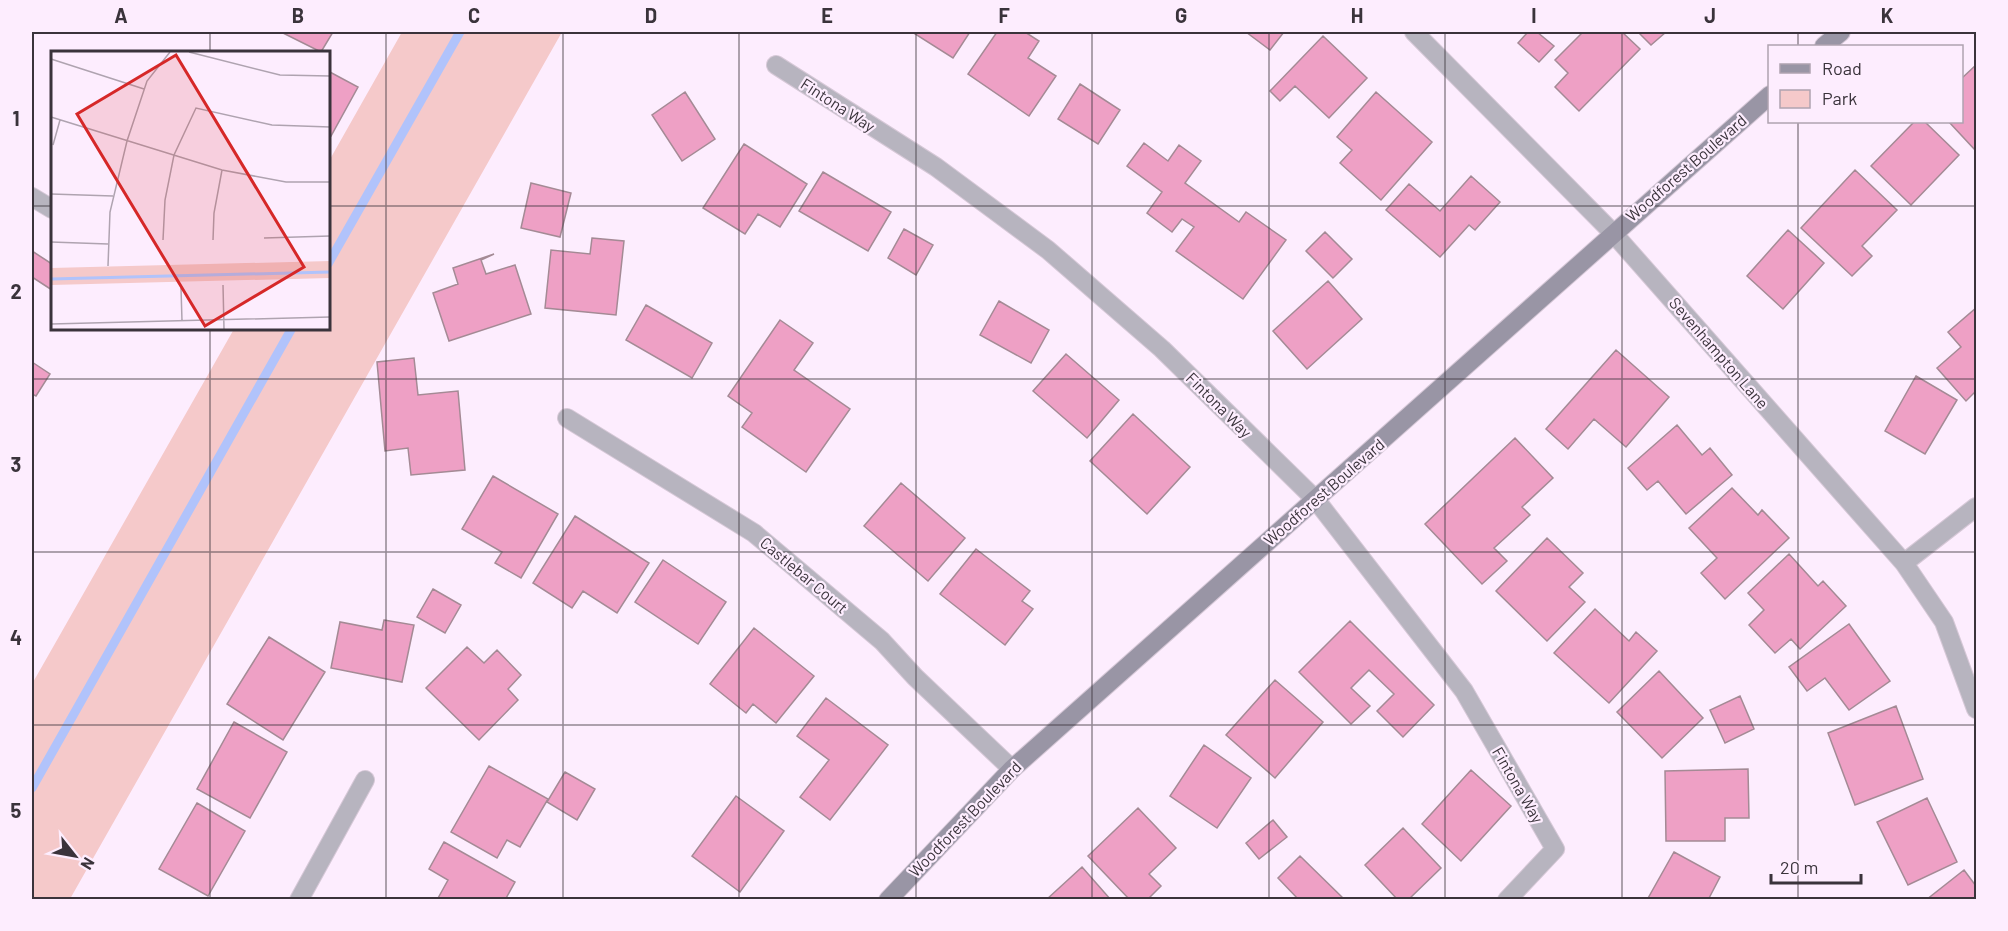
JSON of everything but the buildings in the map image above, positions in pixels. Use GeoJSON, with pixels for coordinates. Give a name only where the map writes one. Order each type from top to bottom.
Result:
{"type":"FeatureCollection","features":[{"type":"Feature","properties":{"kind":"main road"},"geometry":{"type":"LineString","coordinates":[[1825,45],[1841,32]]}},
{"type":"Feature","properties":{"kind":"main road","name":"Woodforest Boulevard"},"geometry":{"type":"LineString","coordinates":[[888,900],[1012,768],[1768,97]]}},
{"type":"Feature","properties":{"kind":"street","name":"Sevenhampton Lane"},"geometry":{"type":"LineString","coordinates":[[1414,32],[1613,233],[1904,563],[1944,622],[1977,709]]}},
{"type":"Feature","properties":{"kind":"street","name":"Fintona Way"},"geometry":{"type":"LineString","coordinates":[[776,65],[936,167],[1048,250],[1162,349],[1316,500],[1464,691],[1555,849],[1507,900]]}},
{"type":"Feature","properties":{"kind":"street"},"geometry":{"type":"LineString","coordinates":[[32,197],[51,208]]}},
{"type":"Feature","properties":{"kind":"street","name":"Castlebar Court"},"geometry":{"type":"LineString","coordinates":[[567,418],[754,533],[882,641],[915,678],[1012,768]]}},
{"type":"Feature","properties":{"kind":"street"},"geometry":{"type":"LineString","coordinates":[[1904,563],[1977,507]]}},
{"type":"Feature","properties":{"kind":"street"},"geometry":{"type":"LineString","coordinates":[[299,900],[365,780]]}},
{"type":"Feature","properties":{"kind":"green space"},"geometry":{"type":"Polygon","coordinates":[[[402,32],[562,32],[70,899],[32,899],[32,684],[233,330],[330,330],[330,159],[402,32]]]}},
{"type":"Feature","properties":{"kind":"waterway"},"geometry":{"type":"LineString","coordinates":[[330,260],[460,32]]}},
{"type":"Feature","properties":{"kind":"waterway"},"geometry":{"type":"LineString","coordinates":[[32,788],[291,330]]}}]}
